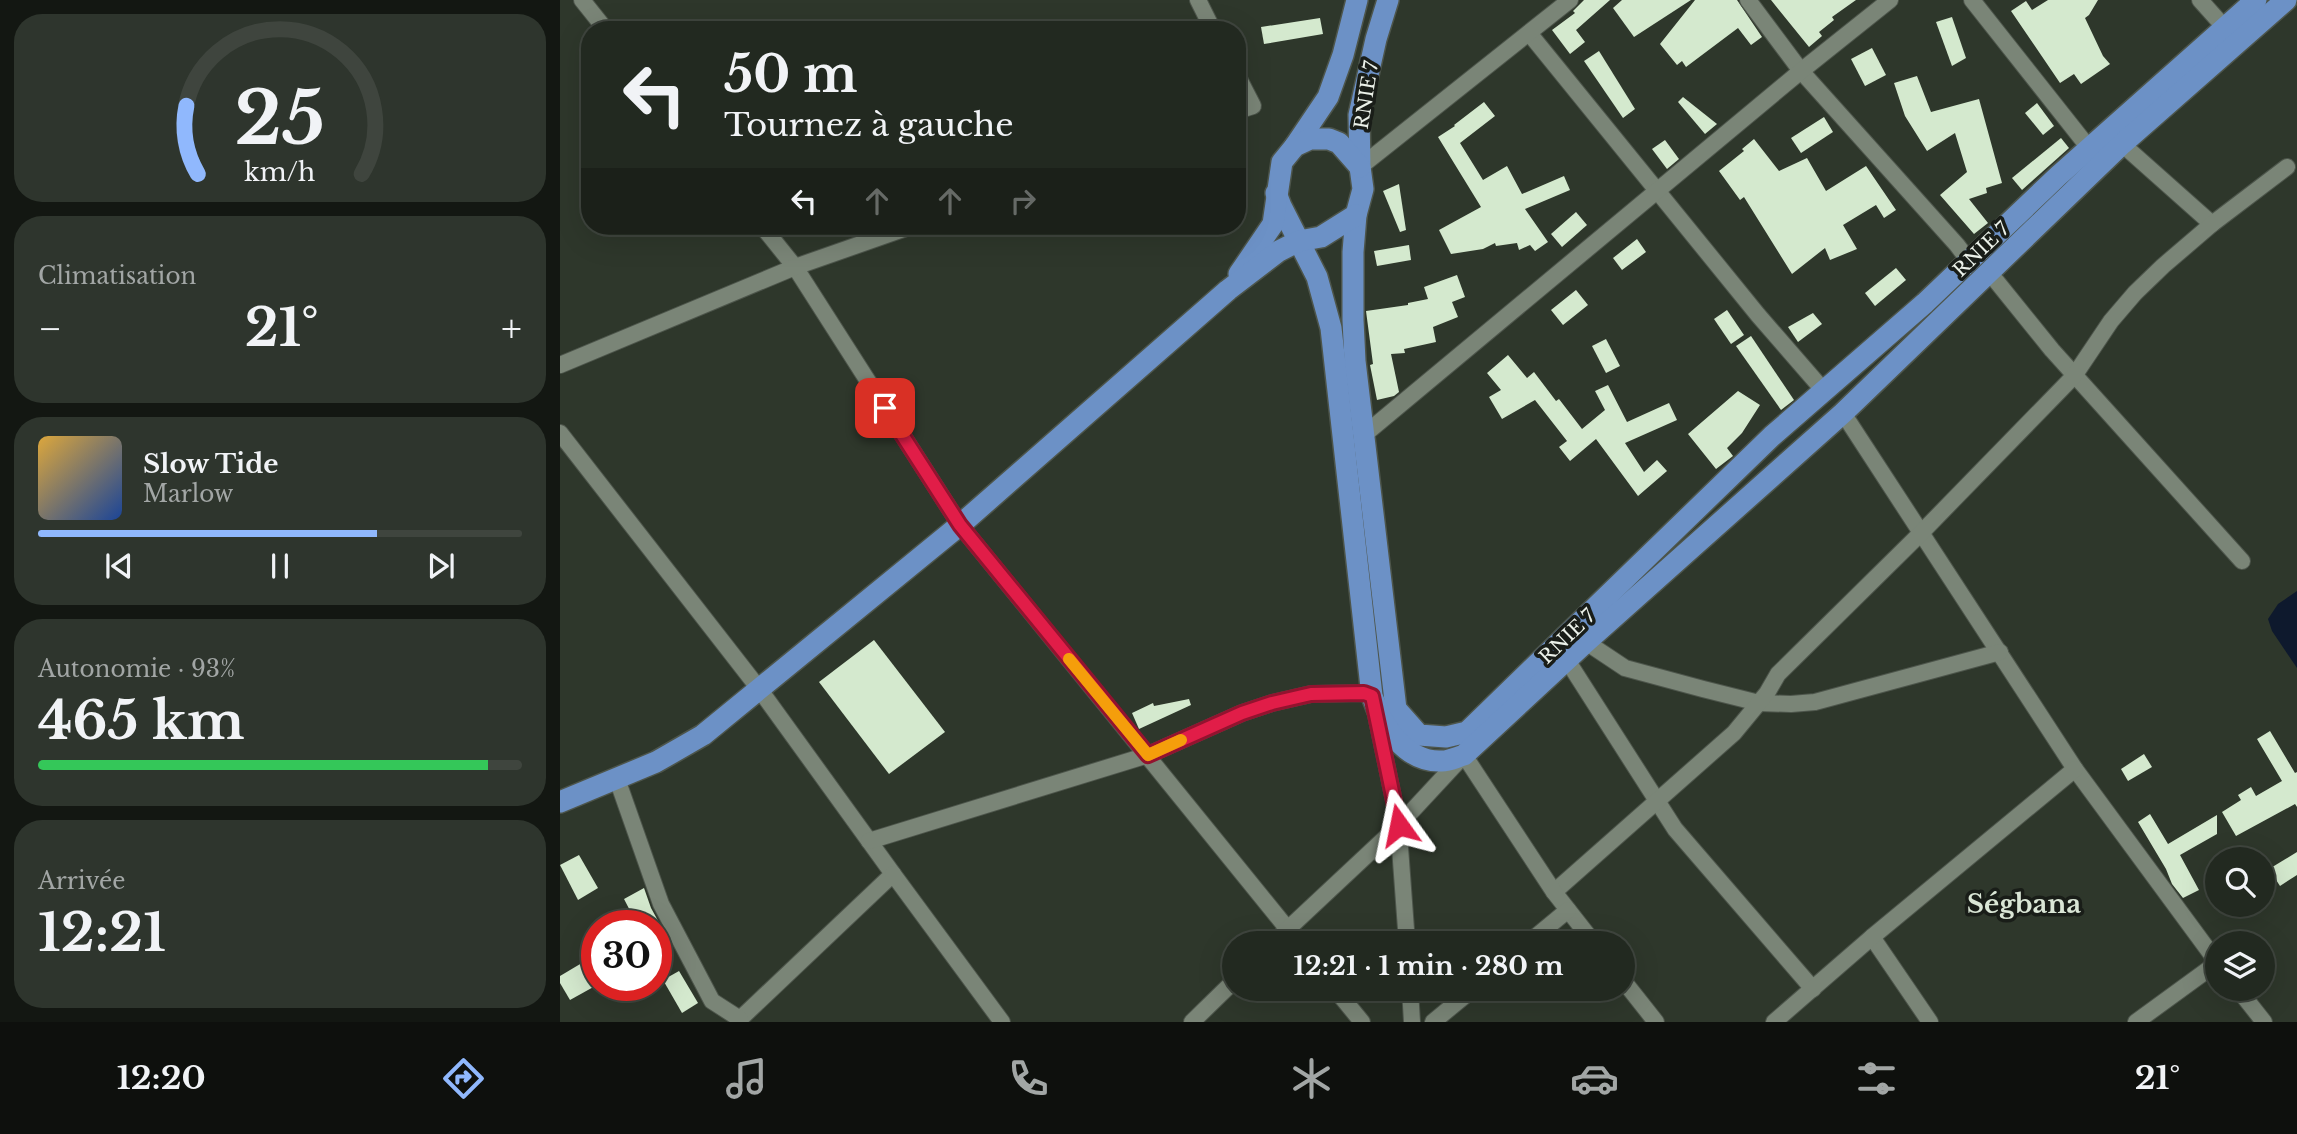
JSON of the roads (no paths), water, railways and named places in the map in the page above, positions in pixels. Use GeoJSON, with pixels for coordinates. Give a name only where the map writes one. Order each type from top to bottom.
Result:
{"type":"FeatureCollection","features":[{"type":"Feature","properties":{"kind":"main road","name":"RNIE 7"},"geometry":{"type":"LineString","coordinates":[[1296,146],[1328,97],[1343,55],[1357,0]]}},
{"type":"Feature","properties":{"kind":"main road","name":"RNIE 7"},"geometry":{"type":"LineString","coordinates":[[1388,0],[1359,115],[1363,190],[1356,215],[1353,252],[1354,361],[1365,434],[1396,709],[1419,735],[1447,737],[1467,732],[1772,436],[1925,303],[2089,148],[2256,0]]}},
{"type":"Feature","properties":{"kind":"main road","name":"RNIE 7"},"geometry":{"type":"LineString","coordinates":[[1464,755],[1586,642],[1843,413],[2122,144],[2286,0]]}},
{"type":"Feature","properties":{"kind":"main road"},"geometry":{"type":"LineString","coordinates":[[1228,290],[1273,224],[1282,162],[1296,146],[1310,139],[1329,139],[1339,144],[1360,167]]}},
{"type":"Feature","properties":{"kind":"main road"},"geometry":{"type":"LineString","coordinates":[[1276,193],[1317,277],[1331,328],[1372,696],[1380,719],[1392,736],[1420,757],[1442,761],[1464,755]]}},
{"type":"Feature","properties":{"kind":"main road"},"geometry":{"type":"LineString","coordinates":[[560,802],[656,762],[703,735],[960,525],[1228,290],[1279,251],[1299,241],[1321,237],[1356,215]]}},
{"type":"Feature","properties":{"kind":"street"},"geometry":{"type":"LineString","coordinates":[[582,0],[599,21]]}},
{"type":"Feature","properties":{"kind":"street"},"geometry":{"type":"LineString","coordinates":[[1198,0],[1208,21]]}},
{"type":"Feature","properties":{"kind":"street"},"geometry":{"type":"LineString","coordinates":[[1360,167],[1570,0]]}},
{"type":"Feature","properties":{"kind":"street"},"geometry":{"type":"LineString","coordinates":[[1748,0],[1801,71],[1969,261]]}},
{"type":"Feature","properties":{"kind":"street"},"geometry":{"type":"LineString","coordinates":[[1365,434],[1890,0]]}},
{"type":"Feature","properties":{"kind":"street"},"geometry":{"type":"LineString","coordinates":[[1972,0],[2089,148]]}},
{"type":"Feature","properties":{"kind":"street"},"geometry":{"type":"LineString","coordinates":[[2200,0],[2225,28]]}},
{"type":"Feature","properties":{"kind":"street"},"geometry":{"type":"LineString","coordinates":[[1529,33],[1758,315],[1824,391]]}},
{"type":"Feature","properties":{"kind":"street"},"geometry":{"type":"LineString","coordinates":[[1246,92],[1253,106],[1246,108]]}},
{"type":"Feature","properties":{"kind":"street"},"geometry":{"type":"LineString","coordinates":[[2122,144],[2212,224]]}},
{"type":"Feature","properties":{"kind":"street"},"geometry":{"type":"LineString","coordinates":[[1554,892],[1734,733],[1759,703],[1778,674],[2074,376],[2111,321],[2135,293],[2212,224],[2287,167]]}},
{"type":"Feature","properties":{"kind":"street"},"geometry":{"type":"LineString","coordinates":[[769,235],[795,267],[960,525],[1287,929],[1399,825],[1464,755],[1554,892],[1584,931]]}},
{"type":"Feature","properties":{"kind":"street"},"geometry":{"type":"LineString","coordinates":[[560,365],[795,267],[886,235]]}},
{"type":"Feature","properties":{"kind":"street"},"geometry":{"type":"LineString","coordinates":[[1989,272],[2074,376],[2242,561]]}},
{"type":"Feature","properties":{"kind":"street"},"geometry":{"type":"LineString","coordinates":[[1843,413],[2075,769],[2205,947]]}},
{"type":"Feature","properties":{"kind":"street"},"geometry":{"type":"LineString","coordinates":[[560,433],[760,690],[1002,1022]]}},
{"type":"Feature","properties":{"kind":"street"},"geometry":{"type":"LineString","coordinates":[[1586,642],[1625,668],[1759,703],[1791,704],[1815,702],[2000,652]]}},
{"type":"Feature","properties":{"kind":"street"},"geometry":{"type":"LineString","coordinates":[[1567,660],[1675,829],[1813,989]]}},
{"type":"Feature","properties":{"kind":"street"},"geometry":{"type":"LineString","coordinates":[[869,841],[1148,755],[1242,713],[1311,694],[1364,693],[1372,696],[1399,825]]}},
{"type":"Feature","properties":{"kind":"street"},"geometry":{"type":"LineString","coordinates":[[1396,709],[1392,736],[1406,931]]}},
{"type":"Feature","properties":{"kind":"street"},"geometry":{"type":"LineString","coordinates":[[1774,1022],[2075,769]]}},
{"type":"Feature","properties":{"kind":"street"},"geometry":{"type":"LineString","coordinates":[[617,779],[662,904],[712,1001],[740,1021],[894,874]]}},
{"type":"Feature","properties":{"kind":"street"},"geometry":{"type":"LineString","coordinates":[[1543,931],[1568,911]]}},
{"type":"Feature","properties":{"kind":"street"},"geometry":{"type":"LineString","coordinates":[[1872,937],[1930,1022]]}},
{"type":"Feature","properties":{"kind":"street"},"geometry":{"type":"LineString","coordinates":[[2136,1022],[2205,972]]}},
{"type":"Feature","properties":{"kind":"street"},"geometry":{"type":"LineString","coordinates":[[1192,1022],[1222,993]]}},
{"type":"Feature","properties":{"kind":"street"},"geometry":{"type":"LineString","coordinates":[[1635,995],[1656,1022]]}},
{"type":"Feature","properties":{"kind":"street"},"geometry":{"type":"LineString","coordinates":[[1345,1001],[1362,1022]]}},
{"type":"Feature","properties":{"kind":"street"},"geometry":{"type":"LineString","coordinates":[[1411,1001],[1412,1022]]}},
{"type":"Feature","properties":{"kind":"street"},"geometry":{"type":"LineString","coordinates":[[1433,1022],[1458,1001]]}},
{"type":"Feature","properties":{"kind":"street"},"geometry":{"type":"LineString","coordinates":[[2247,1001],[2264,1022]]}},
{"type":"Feature","properties":{"kind":"water"},"geometry":{"type":"Polygon","coordinates":[[[2297,591],[2297,668],[2272,631],[2268,619],[2278,604],[2297,591]]]}},
{"type":"Feature","properties":{"kind":"district","name":"Ségbana"},"geometry":{"type":"Point","coordinates":[2024,904]}}]}
